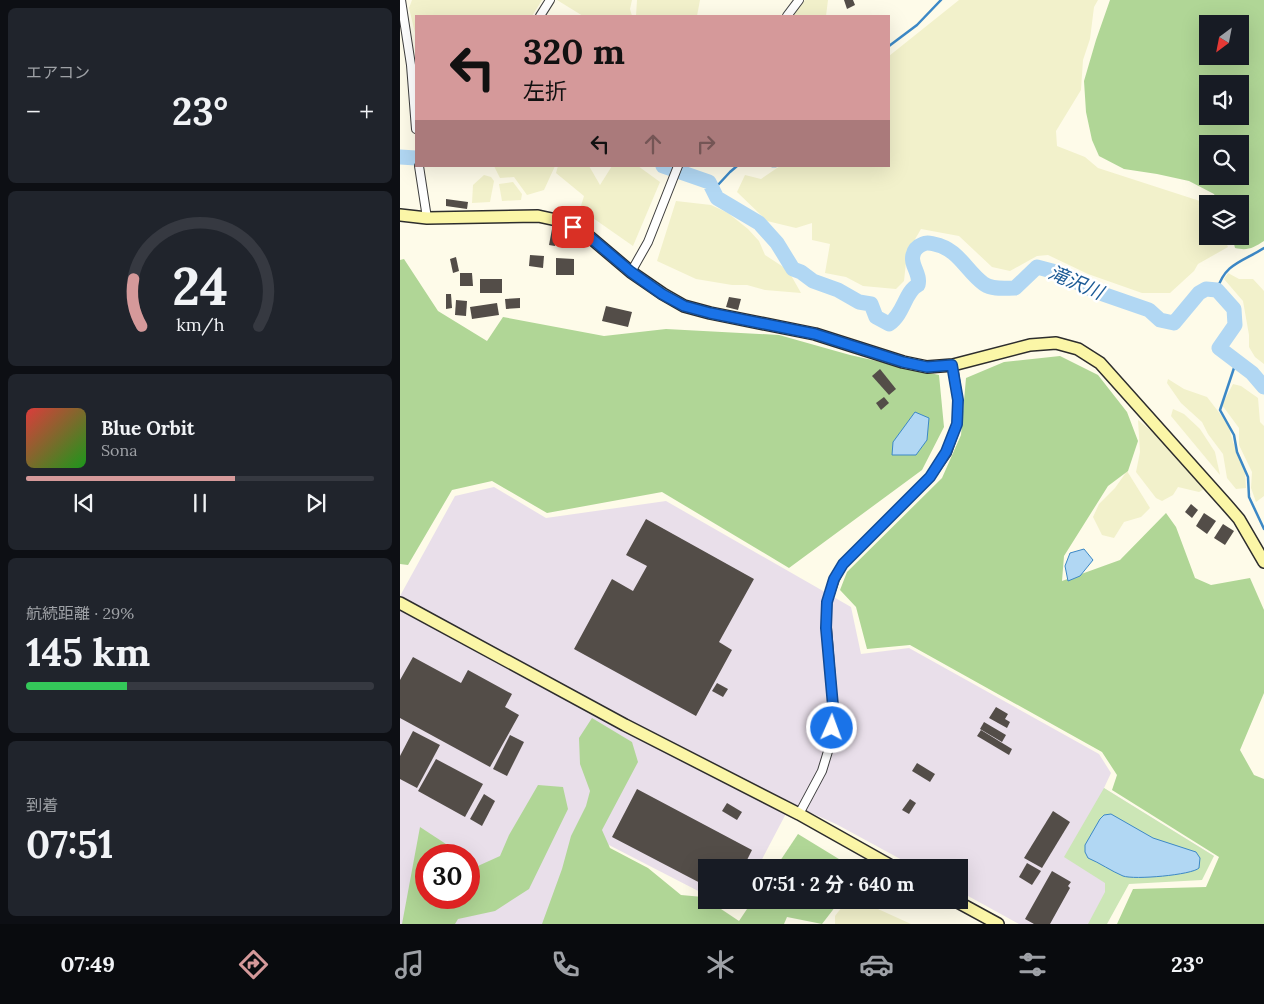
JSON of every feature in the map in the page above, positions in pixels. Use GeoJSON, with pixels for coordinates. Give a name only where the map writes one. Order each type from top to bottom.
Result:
{"type":"FeatureCollection","features":[{"type":"Feature","properties":{"kind":"street"},"geometry":{"type":"LineString","coordinates":[[401,0],[414,64],[415,96]]}},
{"type":"Feature","properties":{"kind":"street"},"geometry":{"type":"LineString","coordinates":[[541,15],[550,0]]}},
{"type":"Feature","properties":{"kind":"street"},"geometry":{"type":"LineString","coordinates":[[788,15],[800,0]]}},
{"type":"Feature","properties":{"kind":"street"},"geometry":{"type":"LineString","coordinates":[[631,272],[648,242],[678,167]]}},
{"type":"Feature","properties":{"kind":"street"},"geometry":{"type":"LineString","coordinates":[[419,168],[427,218]]}},
{"type":"Feature","properties":{"kind":"street"},"geometry":{"type":"LineString","coordinates":[[400,215],[427,218],[538,216],[561,221],[585,233],[631,272],[662,294],[684,306],[815,334],[903,362],[927,367],[952,365],[1030,345],[1056,343],[1078,349],[1100,363],[1226,504],[1239,519],[1264,562]]}},
{"type":"Feature","properties":{"kind":"street"},"geometry":{"type":"LineString","coordinates":[[799,814],[822,771],[829,748],[833,706],[826,628],[827,602],[834,579],[843,564],[930,477],[946,452],[957,424],[958,400],[952,365]]}},
{"type":"Feature","properties":{"kind":"street"},"geometry":{"type":"LineString","coordinates":[[400,603],[625,725],[799,814],[880,859]]}},
{"type":"Feature","properties":{"kind":"street"},"geometry":{"type":"LineString","coordinates":[[968,908],[998,924]]}},
{"type":"Feature","properties":{"kind":"shaded area"},"geometry":{"type":"Polygon","coordinates":[[[494,487],[546,518],[666,501],[851,607],[861,654],[909,648],[1099,754],[1111,773],[1104,788],[1214,856],[1128,880],[1104,924],[1019,924],[968,896],[968,859],[900,859],[836,824],[791,804],[762,859],[698,859],[698,891],[605,843],[565,924],[400,924],[400,596],[455,496],[494,487]]]}},
{"type":"Feature","properties":{"kind":"green space"},"geometry":{"type":"Polygon","coordinates":[[[412,0],[542,0],[533,15],[415,15],[415,33],[409,8],[412,0]]]}},
{"type":"Feature","properties":{"kind":"green space"},"geometry":{"type":"Polygon","coordinates":[[[557,0],[632,0],[630,9],[632,15],[581,15],[557,0]]]}},
{"type":"Feature","properties":{"kind":"green space"},"geometry":{"type":"Polygon","coordinates":[[[637,0],[700,0],[697,15],[636,15],[637,0]]]}},
{"type":"Feature","properties":{"kind":"green space"},"geometry":{"type":"Polygon","coordinates":[[[805,0],[828,0],[826,15],[793,15],[805,0]]]}},
{"type":"Feature","properties":{"kind":"green space"},"geometry":{"type":"Polygon","coordinates":[[[959,0],[1098,0],[1094,7],[1090,39],[1083,60],[1081,90],[1056,131],[1057,146],[1085,157],[1098,168],[1199,201],[1199,245],[1227,245],[1228,247],[1198,264],[1194,271],[1170,293],[1142,293],[1088,274],[1048,255],[1037,256],[1010,271],[992,267],[959,236],[921,229],[907,253],[904,281],[896,289],[863,286],[846,277],[825,273],[830,244],[812,240],[812,223],[796,228],[767,221],[737,192],[745,175],[761,179],[779,167],[890,167],[890,55],[959,0]]]}},
{"type":"Feature","properties":{"kind":"green space"},"geometry":{"type":"Polygon","coordinates":[[[1110,0],[1264,0],[1264,241],[1250,248],[1235,248],[1234,245],[1249,245],[1249,195],[1214,195],[1189,181],[1124,169],[1099,156],[1092,140],[1086,112],[1084,81],[1110,0]]]}},
{"type":"Feature","properties":{"kind":"green space"},"geometry":{"type":"Polygon","coordinates":[[[494,167],[555,167],[544,190],[527,195],[514,177],[500,178],[494,167]]]}},
{"type":"Feature","properties":{"kind":"green space"},"geometry":{"type":"Polygon","coordinates":[[[558,167],[590,167],[600,185],[611,167],[639,167],[660,182],[633,246],[580,209],[584,196],[556,173],[558,167]]]}},
{"type":"Feature","properties":{"kind":"green space"},"geometry":{"type":"Polygon","coordinates":[[[484,175],[491,177],[494,181],[490,202],[472,203],[473,185],[484,175]]]}},
{"type":"Feature","properties":{"kind":"green space"},"geometry":{"type":"Polygon","coordinates":[[[513,182],[522,194],[521,200],[502,201],[499,184],[513,182]]]}},
{"type":"Feature","properties":{"kind":"green space"},"geometry":{"type":"Polygon","coordinates":[[[676,201],[711,205],[728,213],[748,229],[759,241],[765,255],[788,270],[801,293],[765,290],[747,285],[732,285],[696,279],[657,261],[676,201]]]}},
{"type":"Feature","properties":{"kind":"green space"},"geometry":{"type":"Polygon","coordinates":[[[404,259],[438,311],[487,341],[503,317],[604,336],[666,329],[779,335],[850,355],[939,375],[944,427],[922,470],[789,568],[662,492],[547,513],[492,481],[452,490],[408,565],[400,564],[400,260],[404,259]]]}},
{"type":"Feature","properties":{"kind":"green space"},"geometry":{"type":"Polygon","coordinates":[[[1228,273],[1239,279],[1253,279],[1264,291],[1264,364],[1255,357],[1249,347],[1249,335],[1243,301],[1224,279],[1228,273]]]}},
{"type":"Feature","properties":{"kind":"green space"},"geometry":{"type":"Polygon","coordinates":[[[1060,356],[1098,375],[1127,412],[1138,441],[1128,471],[1108,486],[1064,556],[1062,581],[1120,560],[1166,513],[1176,527],[1195,578],[1211,585],[1250,578],[1264,610],[1264,693],[1240,750],[1254,775],[1264,779],[1264,924],[1117,924],[1133,889],[1206,887],[1219,857],[1112,790],[1117,775],[1102,752],[910,645],[867,649],[856,607],[840,590],[847,572],[942,478],[961,435],[966,378],[1004,362],[1060,356]]]}},
{"type":"Feature","properties":{"kind":"green space"},"geometry":{"type":"Polygon","coordinates":[[[1168,379],[1184,389],[1207,397],[1228,424],[1245,472],[1246,488],[1236,489],[1227,478],[1223,454],[1208,434],[1202,422],[1181,403],[1167,383],[1168,379]]]}},
{"type":"Feature","properties":{"kind":"green space"},"geometry":{"type":"Polygon","coordinates":[[[1233,384],[1241,386],[1258,398],[1260,422],[1264,426],[1264,496],[1256,502],[1251,488],[1252,472],[1239,445],[1239,428],[1222,405],[1233,384]]]}},
{"type":"Feature","properties":{"kind":"green space"},"geometry":{"type":"Polygon","coordinates":[[[1173,409],[1184,414],[1200,429],[1215,452],[1220,475],[1171,416],[1173,409]]]}},
{"type":"Feature","properties":{"kind":"green space"},"geometry":{"type":"Polygon","coordinates":[[[1138,420],[1172,448],[1206,488],[1199,492],[1178,487],[1173,495],[1162,501],[1156,498],[1136,472],[1140,452],[1138,420]]]}},
{"type":"Feature","properties":{"kind":"green space"},"geometry":{"type":"Polygon","coordinates":[[[1127,471],[1150,508],[1141,517],[1124,522],[1114,538],[1102,535],[1093,517],[1099,504],[1115,488],[1127,471]]]}},
{"type":"Feature","properties":{"kind":"green space"},"geometry":{"type":"Polygon","coordinates":[[[592,718],[632,742],[638,762],[602,830],[610,848],[648,868],[681,895],[698,897],[698,909],[721,909],[739,921],[747,909],[834,909],[822,924],[787,917],[784,924],[542,924],[562,869],[571,836],[586,806],[590,791],[580,764],[579,738],[592,718]]]}},
{"type":"Feature","properties":{"kind":"green space"},"geometry":{"type":"Polygon","coordinates":[[[538,785],[563,787],[568,809],[529,889],[495,911],[458,919],[455,924],[402,924],[415,854],[415,909],[480,909],[480,865],[500,856],[509,835],[538,785]]]}},
{"type":"Feature","properties":{"kind":"green space"},"geometry":{"type":"Polygon","coordinates":[[[1104,788],[1214,856],[1202,880],[1129,884],[1107,924],[1088,924],[1105,892],[1105,883],[1064,857],[1104,788]]]}},
{"type":"Feature","properties":{"kind":"green space"},"geometry":{"type":"Polygon","coordinates":[[[420,827],[446,844],[417,844],[420,827]]]}},
{"type":"Feature","properties":{"kind":"green space"},"geometry":{"type":"Polygon","coordinates":[[[798,834],[839,859],[781,859],[798,834]]]}},
{"type":"Feature","properties":{"kind":"green space"},"geometry":{"type":"Polygon","coordinates":[[[840,909],[878,909],[911,924],[835,924],[835,916],[840,909]]]}},
{"type":"Feature","properties":{"kind":"water"},"geometry":{"type":"Polygon","coordinates":[[[915,412],[929,418],[927,440],[916,455],[892,455],[893,442],[915,412]]]}},
{"type":"Feature","properties":{"kind":"water"},"geometry":{"type":"Polygon","coordinates":[[[1084,549],[1093,560],[1080,576],[1068,581],[1065,566],[1070,553],[1084,549]]]}},
{"type":"Feature","properties":{"kind":"water"},"geometry":{"type":"Polygon","coordinates":[[[1111,814],[1153,838],[1196,852],[1200,858],[1199,868],[1175,875],[1129,877],[1123,876],[1088,858],[1085,852],[1085,845],[1100,819],[1104,815],[1111,814]]]}},
{"type":"Feature","properties":{"kind":"building"},"geometry":{"type":"Polygon","coordinates":[[[844,0],[853,0],[855,5],[847,9],[844,0]]]}},
{"type":"Feature","properties":{"kind":"building"},"geometry":{"type":"Polygon","coordinates":[[[446,199],[468,202],[467,209],[446,206],[446,199]]]}},
{"type":"Feature","properties":{"kind":"building"},"geometry":{"type":"Polygon","coordinates":[[[552,229],[558,230],[555,246],[549,245],[552,229]]]}},
{"type":"Feature","properties":{"kind":"building"},"geometry":{"type":"Polygon","coordinates":[[[530,255],[544,256],[543,268],[529,266],[530,255]]]}},
{"type":"Feature","properties":{"kind":"building"},"geometry":{"type":"Polygon","coordinates":[[[456,257],[459,271],[453,273],[450,259],[456,257]]]}},
{"type":"Feature","properties":{"kind":"building"},"geometry":{"type":"Polygon","coordinates":[[[556,258],[574,259],[574,275],[556,275],[556,258]]]}},
{"type":"Feature","properties":{"kind":"building"},"geometry":{"type":"Polygon","coordinates":[[[460,273],[472,273],[473,286],[460,286],[460,273]]]}},
{"type":"Feature","properties":{"kind":"building"},"geometry":{"type":"Polygon","coordinates":[[[480,279],[502,279],[502,293],[480,293],[480,279]]]}},
{"type":"Feature","properties":{"kind":"building"},"geometry":{"type":"Polygon","coordinates":[[[446,294],[451,294],[452,308],[446,309],[446,294]]]}},
{"type":"Feature","properties":{"kind":"building"},"geometry":{"type":"Polygon","coordinates":[[[729,297],[741,299],[738,310],[726,307],[729,297]]]}},
{"type":"Feature","properties":{"kind":"building"},"geometry":{"type":"Polygon","coordinates":[[[520,298],[520,308],[506,309],[505,299],[520,298]]]}},
{"type":"Feature","properties":{"kind":"building"},"geometry":{"type":"Polygon","coordinates":[[[456,300],[467,301],[466,316],[455,315],[456,300]]]}},
{"type":"Feature","properties":{"kind":"building"},"geometry":{"type":"Polygon","coordinates":[[[497,303],[499,315],[472,319],[470,307],[497,303]]]}},
{"type":"Feature","properties":{"kind":"building"},"geometry":{"type":"Polygon","coordinates":[[[606,306],[632,312],[628,327],[602,321],[606,306]]]}},
{"type":"Feature","properties":{"kind":"building"},"geometry":{"type":"Polygon","coordinates":[[[880,369],[896,389],[889,395],[872,376],[880,369]]]}},
{"type":"Feature","properties":{"kind":"building"},"geometry":{"type":"Polygon","coordinates":[[[884,397],[889,403],[881,410],[876,403],[884,397]]]}},
{"type":"Feature","properties":{"kind":"building"},"geometry":{"type":"Polygon","coordinates":[[[1191,504],[1198,510],[1192,518],[1185,512],[1191,504]]]}},
{"type":"Feature","properties":{"kind":"building"},"geometry":{"type":"Polygon","coordinates":[[[1204,513],[1216,521],[1207,534],[1196,526],[1204,513]]]}},
{"type":"Feature","properties":{"kind":"building"},"geometry":{"type":"Polygon","coordinates":[[[646,519],[754,579],[719,642],[732,650],[696,716],[574,649],[612,579],[633,591],[647,566],[626,555],[646,519]]]}},
{"type":"Feature","properties":{"kind":"building"},"geometry":{"type":"Polygon","coordinates":[[[1223,524],[1234,531],[1225,545],[1214,538],[1223,524]]]}},
{"type":"Feature","properties":{"kind":"building"},"geometry":{"type":"Polygon","coordinates":[[[413,657],[461,683],[468,670],[512,694],[505,707],[519,715],[490,767],[400,718],[400,680],[413,657]]]}},
{"type":"Feature","properties":{"kind":"building"},"geometry":{"type":"Polygon","coordinates":[[[717,683],[728,689],[723,697],[712,691],[717,683]]]}},
{"type":"Feature","properties":{"kind":"building"},"geometry":{"type":"Polygon","coordinates":[[[996,707],[1008,714],[1005,719],[1010,722],[1007,728],[989,718],[996,707]]]}},
{"type":"Feature","properties":{"kind":"building"},"geometry":{"type":"Polygon","coordinates":[[[984,722],[1006,735],[1002,742],[980,729],[984,722]]]}},
{"type":"Feature","properties":{"kind":"building"},"geometry":{"type":"Polygon","coordinates":[[[981,730],[1012,749],[1009,755],[977,736],[981,730]]]}},
{"type":"Feature","properties":{"kind":"building"},"geometry":{"type":"Polygon","coordinates":[[[413,731],[440,745],[417,788],[400,779],[400,756],[413,731]]]}},
{"type":"Feature","properties":{"kind":"building"},"geometry":{"type":"Polygon","coordinates":[[[510,735],[524,742],[507,776],[493,769],[510,735]]]}},
{"type":"Feature","properties":{"kind":"building"},"geometry":{"type":"Polygon","coordinates":[[[436,759],[483,784],[465,817],[418,791],[436,759]]]}},
{"type":"Feature","properties":{"kind":"building"},"geometry":{"type":"Polygon","coordinates":[[[917,763],[935,774],[930,782],[912,771],[917,763]]]}},
{"type":"Feature","properties":{"kind":"building"},"geometry":{"type":"Polygon","coordinates":[[[637,789],[752,850],[748,859],[698,859],[698,882],[612,837],[637,789]]]}},
{"type":"Feature","properties":{"kind":"building"},"geometry":{"type":"Polygon","coordinates":[[[484,794],[495,801],[482,826],[470,819],[484,794]]]}},
{"type":"Feature","properties":{"kind":"building"},"geometry":{"type":"Polygon","coordinates":[[[910,799],[916,803],[909,814],[902,810],[910,799]]]}},
{"type":"Feature","properties":{"kind":"building"},"geometry":{"type":"Polygon","coordinates":[[[727,803],[742,812],[737,820],[722,811],[727,803]]]}},
{"type":"Feature","properties":{"kind":"building"},"geometry":{"type":"Polygon","coordinates":[[[1053,811],[1070,822],[1042,868],[1024,858],[1053,811]]]}},
{"type":"Feature","properties":{"kind":"building"},"geometry":{"type":"Polygon","coordinates":[[[1027,863],[1041,871],[1032,885],[1019,877],[1027,863]]]}},
{"type":"Feature","properties":{"kind":"building"},"geometry":{"type":"Polygon","coordinates":[[[1052,871],[1071,882],[1068,886],[1070,888],[1050,924],[1034,924],[1025,919],[1052,871]]]}},
{"type":"Feature","properties":{"kind":"waterway"},"geometry":{"type":"LineString","coordinates":[[890,45],[917,25],[941,0]]}},
{"type":"Feature","properties":{"kind":"waterway","name":"滝沢川"},"geometry":{"type":"LineString","coordinates":[[400,157],[415,158]]}},
{"type":"Feature","properties":{"kind":"waterway","name":"滝沢川"},"geometry":{"type":"LineString","coordinates":[[666,167],[709,182],[717,198],[759,223],[777,243],[793,269],[801,272],[813,281],[838,290],[859,302],[871,304],[876,317],[889,324],[898,315],[910,292],[918,285],[919,281],[912,259],[914,251],[927,243],[950,250],[977,278],[991,287],[1015,288],[1037,267],[1056,272],[1097,292],[1149,310],[1160,320],[1174,323],[1199,293],[1206,289],[1217,290],[1234,309],[1235,325],[1219,348],[1252,373],[1264,387]]}},
{"type":"Feature","properties":{"kind":"waterway"},"geometry":{"type":"LineString","coordinates":[[717,198],[717,186],[736,167]]}},
{"type":"Feature","properties":{"kind":"waterway"},"geometry":{"type":"LineString","coordinates":[[1217,290],[1220,281],[1235,264],[1264,248]]}},
{"type":"Feature","properties":{"kind":"waterway"},"geometry":{"type":"LineString","coordinates":[[1236,362],[1220,410],[1234,435],[1237,452],[1248,477],[1249,497],[1264,529]]}},
{"type":"Feature","properties":{"kind":"route"},"geometry":{"type":"LineString","coordinates":[[573,227],[585,233],[631,272],[662,294],[684,306],[815,334],[903,362],[927,367],[952,365],[958,400],[957,424],[946,452],[930,477],[843,564],[834,579],[827,602],[826,628],[833,706],[832,728]]}}]}
